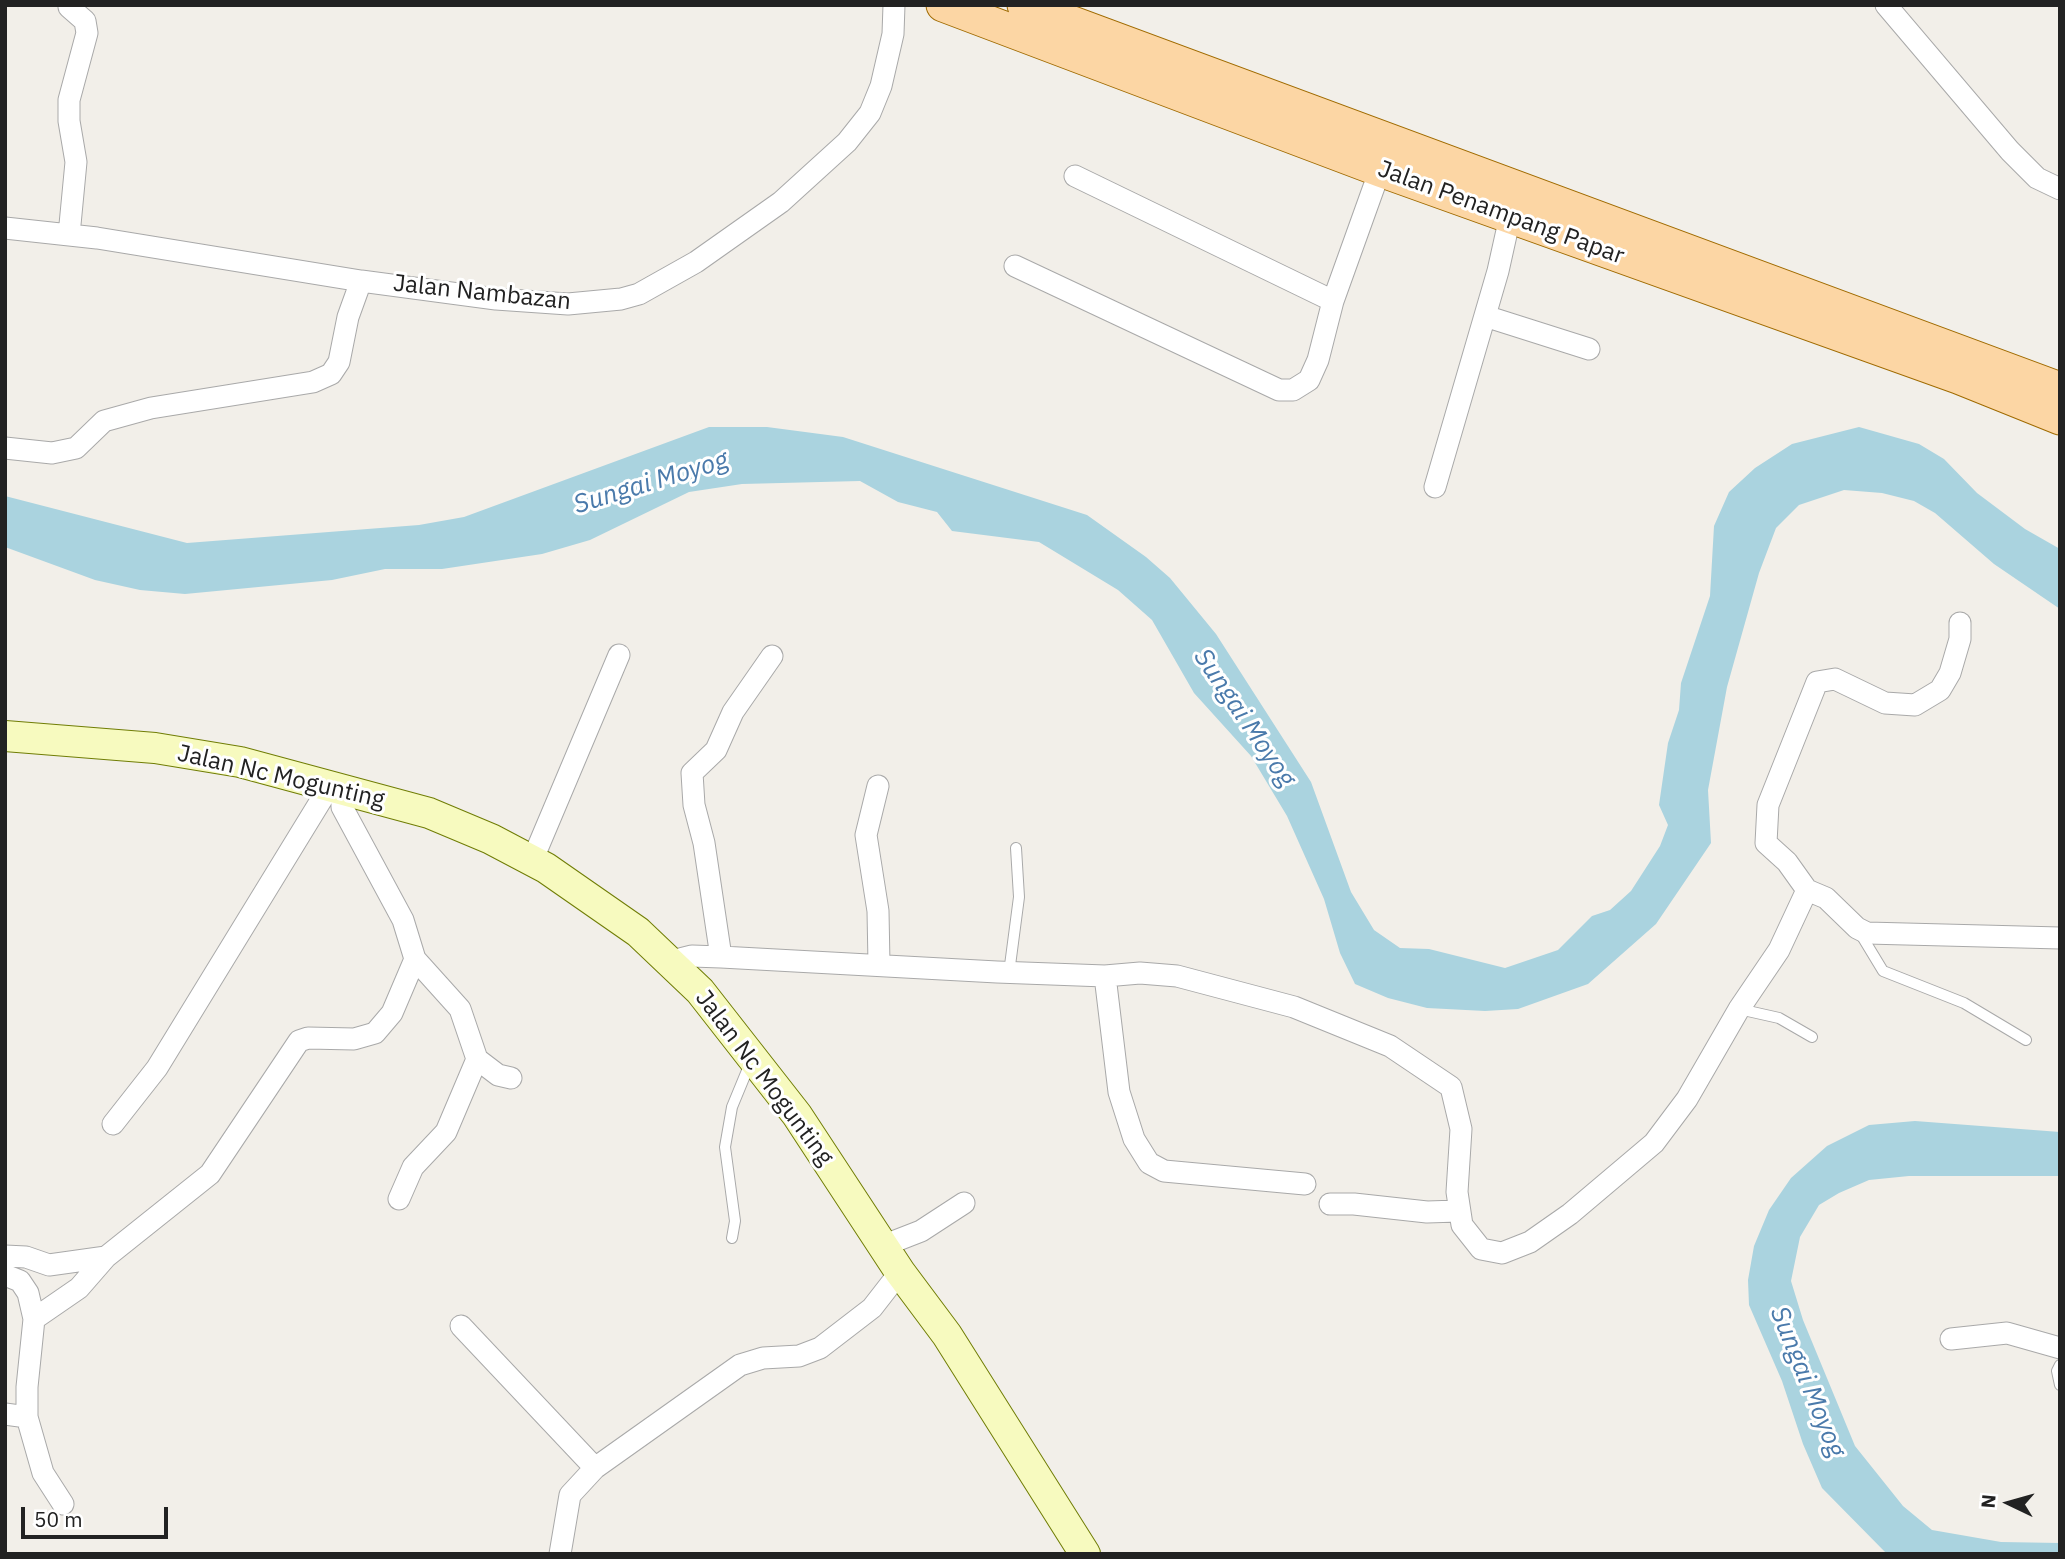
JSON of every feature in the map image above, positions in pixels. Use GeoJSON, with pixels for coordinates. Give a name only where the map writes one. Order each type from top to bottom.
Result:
{"type":"FeatureCollection","features":[{"type":"Feature","properties":{"kind":"main road","name":"Jalan Penampang Papar"},"geometry":{"type":"LineString","coordinates":[[943,5],[1380,170],[1958,377],[2060,418]]}},
{"type":"Feature","properties":{"kind":"main road","name":"Jalan Penampang Papar"},"geometry":{"type":"LineString","coordinates":[[1024,5],[2060,389]]}},
{"type":"Feature","properties":{"kind":"street","name":"Jalan Nambazan"},"geometry":{"type":"LineString","coordinates":[[5,228],[69,235],[361,281],[496,299],[568,304],[621,299],[664,281],[781,202],[853,135],[870,113],[881,86],[893,34],[894,5]]}},
{"type":"Feature","properties":{"kind":"street"},"geometry":{"type":"LineString","coordinates":[[1886,5],[2010,151],[2037,178],[2060,189]]}},
{"type":"Feature","properties":{"kind":"street"},"geometry":{"type":"LineString","coordinates":[[69,6],[85,21],[87,33],[69,100],[69,121],[76,162],[69,235]]}},
{"type":"Feature","properties":{"kind":"street"},"geometry":{"type":"LineString","coordinates":[[1015,266],[1279,390],[1293,390],[1309,380],[1318,360],[1333,300],[1380,170]]}},
{"type":"Feature","properties":{"kind":"street"},"geometry":{"type":"LineString","coordinates":[[1075,176],[1333,300]]}},
{"type":"Feature","properties":{"kind":"street"},"geometry":{"type":"LineString","coordinates":[[1435,487],[1485,316],[1510,217]]}},
{"type":"Feature","properties":{"kind":"street"},"geometry":{"type":"LineString","coordinates":[[5,448],[52,453],[76,448],[104,421],[151,408],[313,382],[331,374],[339,362],[348,317],[361,281]]}},
{"type":"Feature","properties":{"kind":"street"},"geometry":{"type":"LineString","coordinates":[[1485,316],[1589,349]]}},
{"type":"Feature","properties":{"kind":"street"},"geometry":{"type":"LineString","coordinates":[[1960,623],[1960,639],[1950,673],[1940,690],[1915,705],[1896,706],[1885,703],[1835,679],[1817,682],[1768,805],[1764,833],[1766,843],[1787,862],[1807,890],[1826,898],[1857,928],[1881,935],[2060,939]]}},
{"type":"Feature","properties":{"kind":"street"},"geometry":{"type":"LineString","coordinates":[[532,861],[619,655]]}},
{"type":"Feature","properties":{"kind":"street"},"geometry":{"type":"LineString","coordinates":[[721,957],[704,843],[694,805],[692,773],[716,750],[733,712],[772,656]]}},
{"type":"Feature","properties":{"kind":"street","name":"Jalan Nc Mogunting"},"geometry":{"type":"LineString","coordinates":[[5,736],[155,748],[240,762],[336,786],[429,813],[532,861],[597,902],[671,961],[753,1055],[885,1245],[900,1272],[947,1335],[1085,1554]]}},
{"type":"Feature","properties":{"kind":"street"},"geometry":{"type":"LineString","coordinates":[[336,786],[342,807],[402,920],[415,959],[460,1009],[477,1059],[498,1075],[511,1078]]}},
{"type":"Feature","properties":{"kind":"street"},"geometry":{"type":"LineString","coordinates":[[113,1124],[158,1068],[336,786]]}},
{"type":"Feature","properties":{"kind":"street"},"geometry":{"type":"LineString","coordinates":[[877,786],[866,835],[878,911],[878,964]]}},
{"type":"Feature","properties":{"kind":"street"},"geometry":{"type":"LineString","coordinates":[[671,961],[692,956],[1009,973],[1105,976],[1139,973],[1177,976],[1294,1007],[1371,1037],[1413,1059],[1451,1087],[1456,1097],[1461,1129],[1458,1210],[1462,1225],[1472,1240],[1490,1253],[1502,1252],[1530,1242],[1570,1214],[1654,1143],[1687,1099],[1739,1009],[1779,950],[1807,890]]}},
{"type":"Feature","properties":{"kind":"street"},"geometry":{"type":"LineString","coordinates":[[33,1319],[79,1288],[106,1257],[211,1174],[299,1041],[308,1038],[354,1039],[375,1033],[393,1013],[415,959]]}},
{"type":"Feature","properties":{"kind":"street"},"geometry":{"type":"LineString","coordinates":[[1105,976],[1119,1092],[1135,1139],[1149,1163],[1164,1171],[1305,1184]]}},
{"type":"Feature","properties":{"kind":"street"},"geometry":{"type":"LineString","coordinates":[[399,1199],[409,1173],[446,1132],[477,1059]]}},
{"type":"Feature","properties":{"kind":"street"},"geometry":{"type":"LineString","coordinates":[[885,1245],[921,1231],[964,1203]]}},
{"type":"Feature","properties":{"kind":"street"},"geometry":{"type":"LineString","coordinates":[[1330,1205],[1354,1204],[1427,1212],[1458,1210]]}},
{"type":"Feature","properties":{"kind":"street"},"geometry":{"type":"LineString","coordinates":[[5,1256],[26,1257],[49,1265],[106,1257]]}},
{"type":"Feature","properties":{"kind":"street"},"geometry":{"type":"LineString","coordinates":[[560,1554],[570,1495],[594,1468],[740,1365],[763,1358],[799,1356],[820,1348],[872,1308],[900,1272]]}},
{"type":"Feature","properties":{"kind":"street"},"geometry":{"type":"LineString","coordinates":[[5,1275],[20,1281],[28,1293],[33,1319],[27,1417],[43,1473],[63,1504]]}},
{"type":"Feature","properties":{"kind":"street"},"geometry":{"type":"LineString","coordinates":[[461,1326],[594,1468]]}},
{"type":"Feature","properties":{"kind":"street"},"geometry":{"type":"LineString","coordinates":[[1951,1339],[2007,1333],[2060,1348]]}},
{"type":"Feature","properties":{"kind":"street"},"geometry":{"type":"LineString","coordinates":[[5,1414],[27,1417]]}},
{"type":"Feature","properties":{"kind":"lane"},"geometry":{"type":"LineString","coordinates":[[1009,973],[1019,897],[1016,848]]}},
{"type":"Feature","properties":{"kind":"lane"},"geometry":{"type":"LineString","coordinates":[[1857,928],[1883,971],[1964,1003],[2026,1040]]}},
{"type":"Feature","properties":{"kind":"lane"},"geometry":{"type":"LineString","coordinates":[[1739,1009],[1779,1017],[1812,1037]]}},
{"type":"Feature","properties":{"kind":"lane"},"geometry":{"type":"LineString","coordinates":[[732,1238],[735,1221],[725,1147],[732,1107],[753,1055]]}},
{"type":"Feature","properties":{"kind":"lane"},"geometry":{"type":"LineString","coordinates":[[2060,1365],[2057,1371],[2060,1385]]}},
{"type":"Feature","properties":{"kind":"water","name":"Sungai Moyog"},"geometry":{"type":"Polygon","coordinates":[[[709,427],[767,427],[843,437],[1087,515],[1146,557],[1170,578],[1216,634],[1311,782],[1351,892],[1374,930],[1400,948],[1429,949],[1505,968],[1558,950],[1592,916],[1610,910],[1631,891],[1660,846],[1668,825],[1659,805],[1668,743],[1679,710],[1681,683],[1710,596],[1714,526],[1729,492],[1755,468],[1792,444],[1859,427],[1919,444],[1944,459],[1977,493],[2025,529],[2060,549],[2060,609],[1994,564],[1935,513],[1914,501],[1882,493],[1844,490],[1799,505],[1776,528],[1759,573],[1727,687],[1708,790],[1711,843],[1656,924],[1588,984],[1518,1009],[1485,1011],[1427,1008],[1388,998],[1355,984],[1340,953],[1324,899],[1287,816],[1251,756],[1194,693],[1152,620],[1118,590],[1039,542],[952,531],[937,512],[898,502],[860,481],[742,484],[689,492],[590,540],[542,554],[442,569],[385,569],[332,580],[185,594],[140,590],[95,580],[5,547],[5,496],[187,543],[419,525],[464,517],[709,427]]]}},
{"type":"Feature","properties":{"kind":"water","name":"Sungai Moyog"},"geometry":{"type":"Polygon","coordinates":[[[1915,1121],[2060,1132],[2060,1176],[1909,1176],[1869,1180],[1839,1193],[1819,1205],[1800,1237],[1791,1281],[1803,1320],[1855,1446],[1903,1506],[1932,1530],[2001,1542],[2060,1543],[2060,1554],[1887,1554],[1822,1488],[1803,1444],[1782,1381],[1749,1305],[1748,1280],[1754,1246],[1769,1210],[1791,1178],[1827,1146],[1869,1125],[1915,1121]]]}}]}
